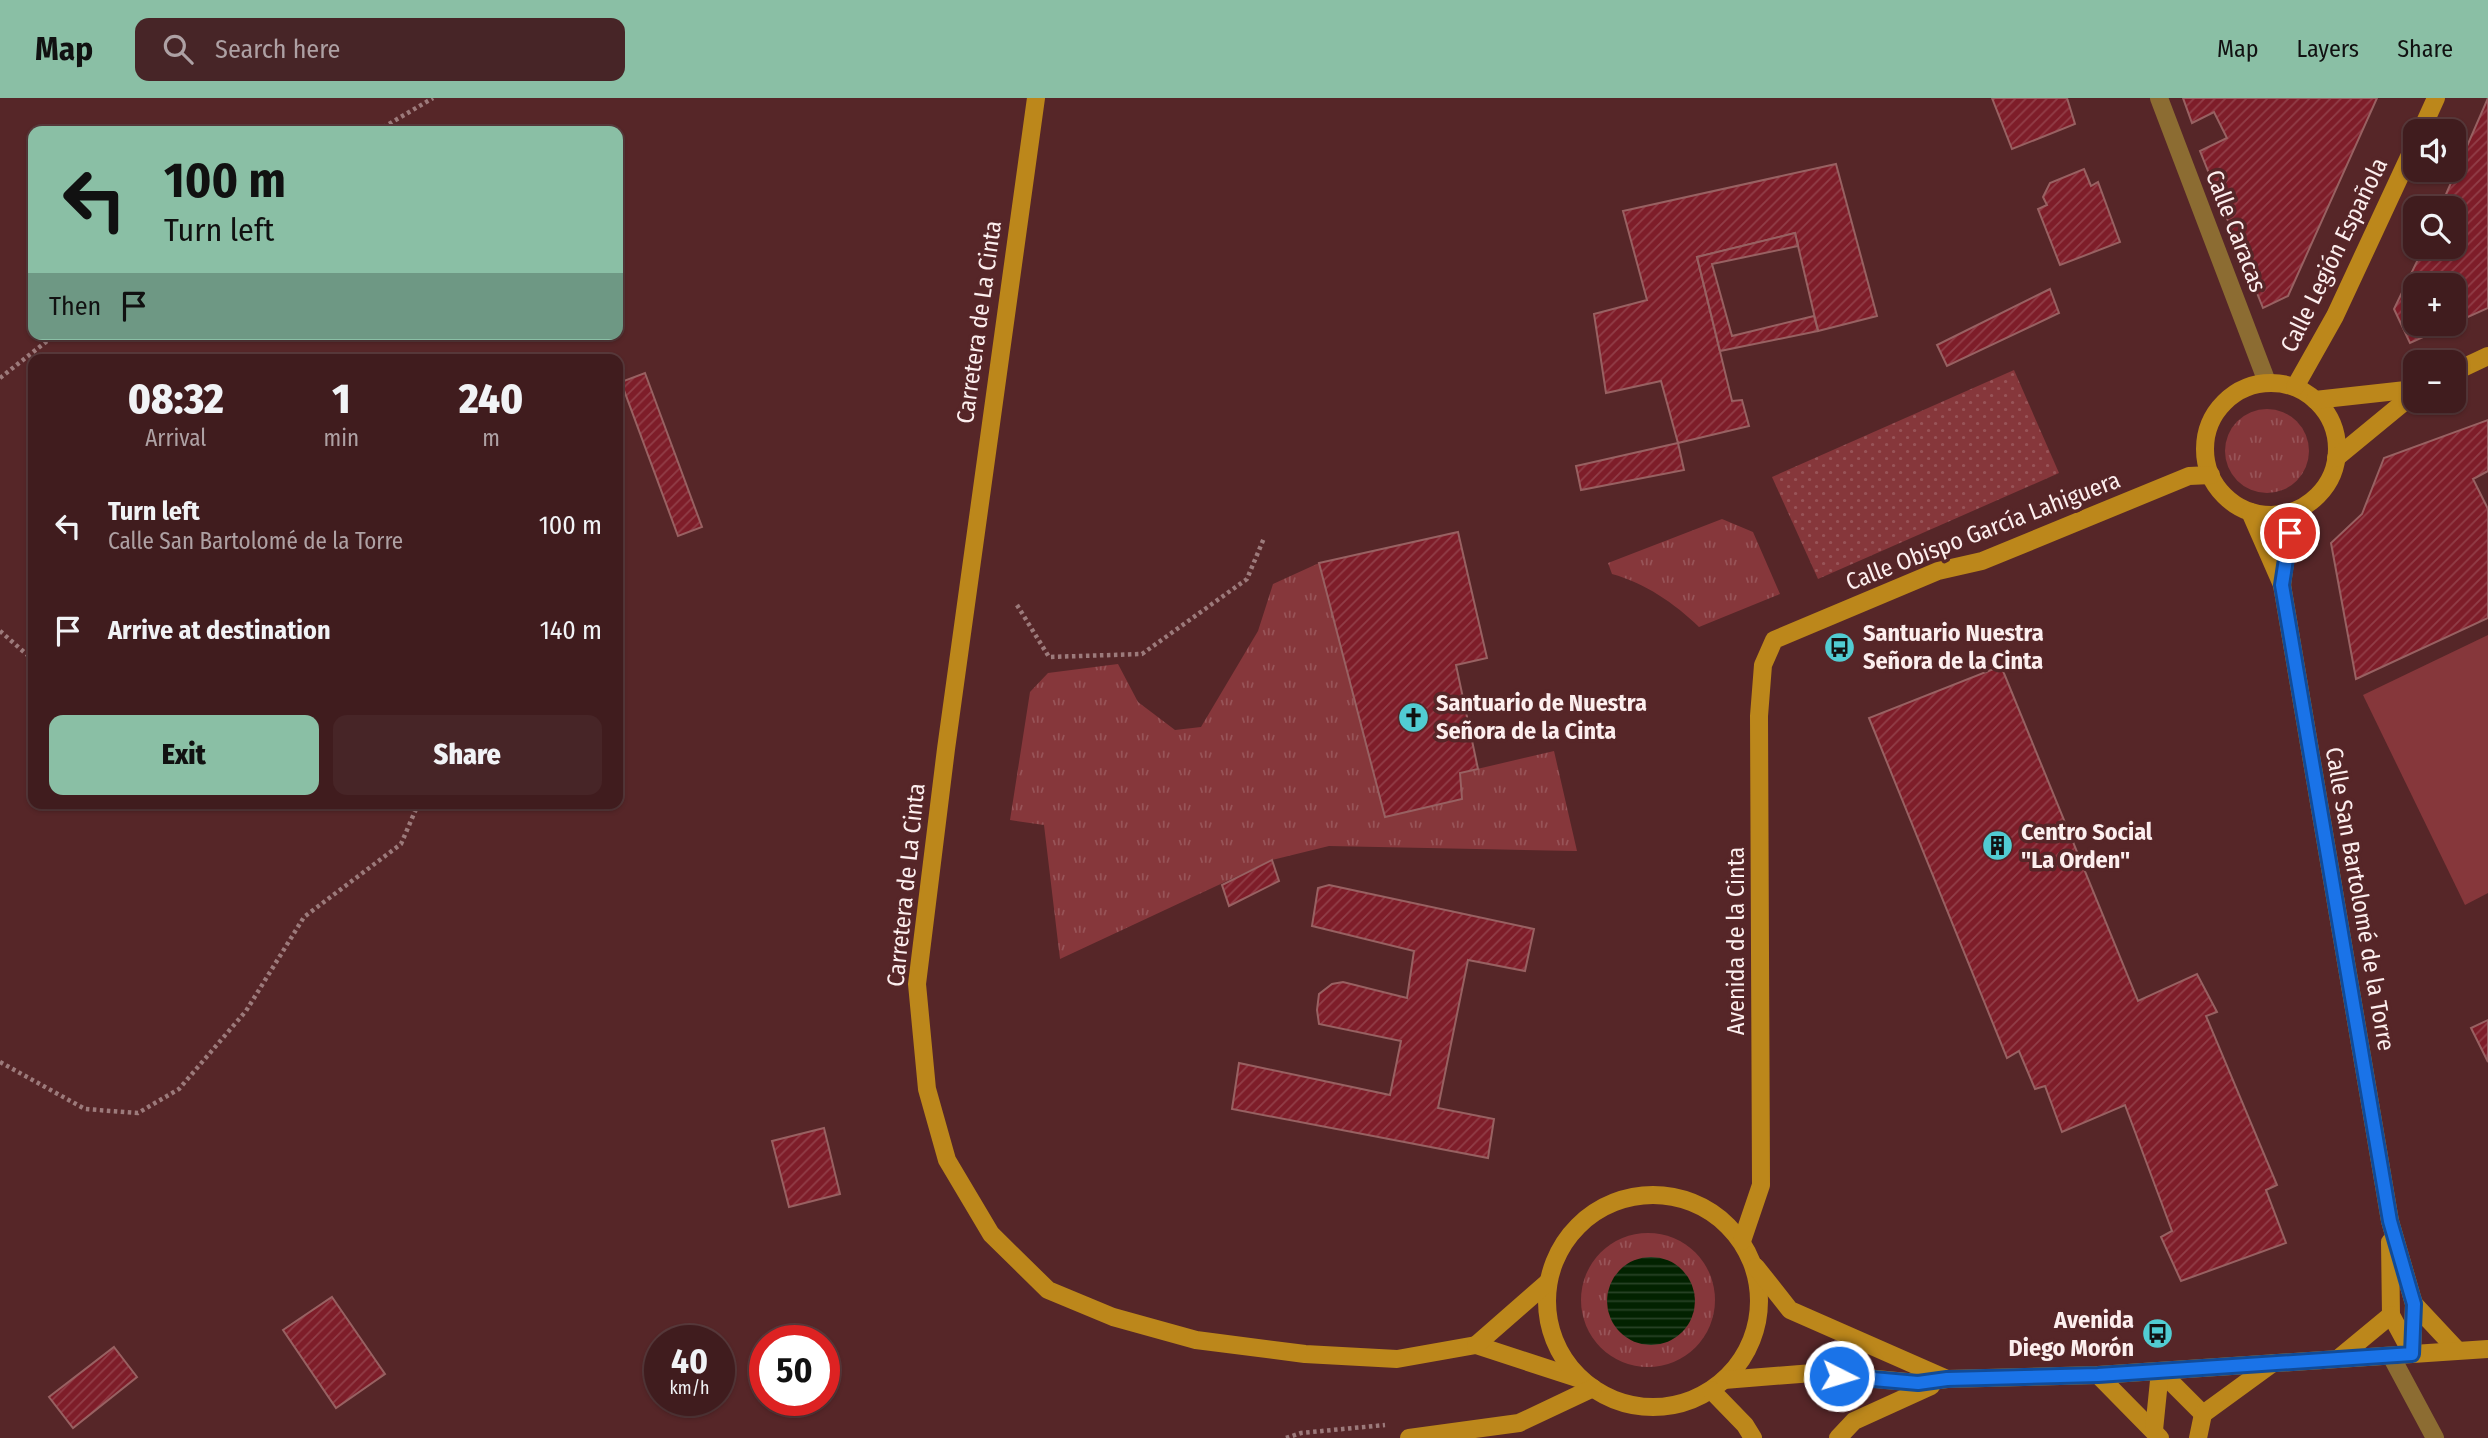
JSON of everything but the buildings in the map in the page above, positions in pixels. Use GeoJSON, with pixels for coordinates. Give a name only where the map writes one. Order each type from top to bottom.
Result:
{"type":"FeatureCollection","features":[{"type":"Feature","properties":{"kind":"street","name":"Carretera de La Cinta"},"geometry":{"type":"LineString","coordinates":[[1036,98],[948,735],[917,984],[927,1089],[947,1160],[991,1234],[1048,1290],[1113,1317],[1196,1340],[1305,1354],[1397,1359],[1476,1345],[1587,1383]]}},
{"type":"Feature","properties":{"kind":"street","name":"Calle Caracas"},"geometry":{"type":"LineString","coordinates":[[2159,98],[2267,382]]}},
{"type":"Feature","properties":{"kind":"street"},"geometry":{"type":"LineString","coordinates":[[2426,119],[2436,98]]}},
{"type":"Feature","properties":{"kind":"street","name":"Calle Legión Española"},"geometry":{"type":"LineString","coordinates":[[2295,387],[2335,316],[2403,170]]}},
{"type":"Feature","properties":{"kind":"street"},"geometry":{"type":"LineString","coordinates":[[2466,366],[2488,356]]}},
{"type":"Feature","properties":{"kind":"street"},"geometry":{"type":"LineString","coordinates":[[2267,382],[2295,387],[2315,400],[2330,419],[2336,439],[2336,458],[2329,482],[2300,510],[2276,515],[2250,512],[2228,500],[2211,475],[2205,459],[2205,436],[2212,416],[2226,398],[2245,386],[2267,382]]}},
{"type":"Feature","properties":{"kind":"street"},"geometry":{"type":"LineString","coordinates":[[2315,400],[2403,392]]}},
{"type":"Feature","properties":{"kind":"street"},"geometry":{"type":"LineString","coordinates":[[2336,458],[2403,401]]}},
{"type":"Feature","properties":{"kind":"street","name":"Calle Obispo García Lahiguera"},"geometry":{"type":"LineString","coordinates":[[1774,640],[1938,571],[1982,561],[2189,476],[2211,475]]}},
{"type":"Feature","properties":{"kind":"street","name":"Calle San Bartolomé de la Torre"},"geometry":{"type":"LineString","coordinates":[[2282,585],[2290,533],[2300,510]]}},
{"type":"Feature","properties":{"kind":"street","name":"Calle San Bartolomé de la Torre"},"geometry":{"type":"LineString","coordinates":[[2250,512],[2282,585],[2390,1221],[2414,1304],[2412,1354]]}},
{"type":"Feature","properties":{"kind":"street","name":"Avenida de la Cinta"},"geometry":{"type":"LineString","coordinates":[[1742,1241],[1761,1185],[1759,716],[1763,665],[1774,640]]}},
{"type":"Feature","properties":{"kind":"street"},"geometry":{"type":"LineString","coordinates":[[1754,1265],[1760,1298],[1756,1331],[1739,1365],[1717,1385],[1683,1403],[1651,1407],[1621,1402],[1587,1383],[1559,1351],[1548,1318],[1548,1282],[1560,1246],[1586,1216],[1616,1199],[1650,1193],[1684,1198],[1712,1216],[1742,1241],[1754,1265],[1790,1311],[1947,1379]]}},
{"type":"Feature","properties":{"kind":"street","name":"Calle San Bartolomé de la Torre"},"geometry":{"type":"LineString","coordinates":[[2390,1221],[2391,1315],[2412,1354]]}},
{"type":"Feature","properties":{"kind":"street"},"geometry":{"type":"LineString","coordinates":[[1476,1345],[1548,1282]]}},
{"type":"Feature","properties":{"kind":"street","name":"Calle San Bartolomé de la Torre"},"geometry":{"type":"LineString","coordinates":[[2414,1304],[2458,1350]]}},
{"type":"Feature","properties":{"kind":"street"},"geometry":{"type":"LineString","coordinates":[[2339,1358],[2391,1315]]}},
{"type":"Feature","properties":{"kind":"street"},"geometry":{"type":"LineString","coordinates":[[1717,1385],[1813,1373],[1918,1383],[1947,1379],[2098,1375],[2488,1349]]}},
{"type":"Feature","properties":{"kind":"street"},"geometry":{"type":"LineString","coordinates":[[2391,1356],[2435,1438]]}},
{"type":"Feature","properties":{"kind":"street"},"geometry":{"type":"LineString","coordinates":[[2198,1438],[2203,1414],[2273,1363]]}},
{"type":"Feature","properties":{"kind":"street"},"geometry":{"type":"LineString","coordinates":[[2160,1371],[2203,1414]]}},
{"type":"Feature","properties":{"kind":"street"},"geometry":{"type":"LineString","coordinates":[[2157,1434],[2160,1371]]}},
{"type":"Feature","properties":{"kind":"street"},"geometry":{"type":"LineString","coordinates":[[2098,1375],[2157,1434]]}},
{"type":"Feature","properties":{"kind":"street"},"geometry":{"type":"LineString","coordinates":[[1838,1438],[1854,1421],[1947,1379]]}},
{"type":"Feature","properties":{"kind":"street"},"geometry":{"type":"LineString","coordinates":[[1409,1438],[1519,1423],[1587,1383]]}},
{"type":"Feature","properties":{"kind":"street"},"geometry":{"type":"LineString","coordinates":[[1717,1385],[1753,1438]]}},
{"type":"Feature","properties":{"kind":"path"},"geometry":{"type":"LineString","coordinates":[[385,126],[433,98]]}},
{"type":"Feature","properties":{"kind":"path"},"geometry":{"type":"LineString","coordinates":[[31,354],[49,340]]}},
{"type":"Feature","properties":{"kind":"path"},"geometry":{"type":"LineString","coordinates":[[0,378],[28,356]]}},
{"type":"Feature","properties":{"kind":"path"},"geometry":{"type":"LineString","coordinates":[[1017,605],[1049,657],[1142,654],[1247,579],[1264,538]]}},
{"type":"Feature","properties":{"kind":"path"},"geometry":{"type":"LineString","coordinates":[[0,631],[28,656]]}},
{"type":"Feature","properties":{"kind":"path"},"geometry":{"type":"LineString","coordinates":[[0,1062],[85,1109],[138,1113],[179,1089],[246,1011],[304,917],[401,844],[416,809]]}},
{"type":"Feature","properties":{"kind":"path"},"geometry":{"type":"LineString","coordinates":[[1286,1438],[1301,1433],[1392,1424]]}},
{"type":"Feature","properties":{"kind":"green space"},"geometry":{"type":"Polygon","coordinates":[[[2014,370],[2059,473],[1818,579],[1772,477],[2014,370]]]}},
{"type":"Feature","properties":{"kind":"green space"},"geometry":{"type":"Polygon","coordinates":[[[2259,409],[2275,409],[2291,416],[2302,427],[2309,443],[2306,467],[2297,481],[2275,493],[2259,493],[2243,486],[2232,475],[2225,459],[2225,443],[2232,427],[2243,416],[2259,409]]]}},
{"type":"Feature","properties":{"kind":"green space"},"geometry":{"type":"Polygon","coordinates":[[[1722,519],[1753,532],[1780,594],[1699,627],[1658,595],[1612,574],[1608,563],[1722,519]]]}},
{"type":"Feature","properties":{"kind":"green space"},"geometry":{"type":"Polygon","coordinates":[[[1319,563],[1385,817],[1462,799],[1460,773],[1554,751],[1577,851],[1329,846],[1272,860],[1060,959],[1044,825],[1010,820],[1030,692],[1048,673],[1118,664],[1138,702],[1175,730],[1201,727],[1258,631],[1273,584],[1319,563]]]}},
{"type":"Feature","properties":{"kind":"green space"},"geometry":{"type":"Polygon","coordinates":[[[2488,635],[2488,893],[2465,905],[2363,695],[2488,635]]]}},
{"type":"Feature","properties":{"kind":"green space"},"geometry":{"type":"Polygon","coordinates":[[[1648,1233],[1674,1238],[1695,1253],[1710,1274],[1715,1300],[1710,1326],[1695,1347],[1674,1362],[1648,1367],[1622,1362],[1601,1347],[1586,1326],[1581,1300],[1586,1274],[1601,1253],[1622,1238],[1648,1233]]]}},
{"type":"Feature","properties":{"kind":"shaded area"},"geometry":{"type":"Polygon","coordinates":[[[1651,1257],[1668,1260],[1682,1270],[1692,1284],[1695,1301],[1692,1318],[1682,1332],[1668,1342],[1651,1345],[1634,1342],[1620,1332],[1610,1318],[1607,1301],[1610,1284],[1620,1270],[1634,1260],[1651,1257]]]}},
{"type":"Feature","properties":{"kind":"place","name":"Santuario Nuestra Señora de la Cinta"},"geometry":{"type":"Point","coordinates":[1840,647]}},
{"type":"Feature","properties":{"kind":"place","name":"Santuario de Nuestra Señora de la Cinta"},"geometry":{"type":"Point","coordinates":[1413,717]}},
{"type":"Feature","properties":{"kind":"place","name":"Centro Social \"La Orden\""},"geometry":{"type":"Point","coordinates":[1998,846]}},
{"type":"Feature","properties":{"kind":"place","name":"Avenida Diego Morón"},"geometry":{"type":"Point","coordinates":[2157,1334]}},
{"type":"Feature","properties":{"kind":"route"},"geometry":{"type":"LineString","coordinates":[[1839,1376],[1918,1383],[1947,1379],[2098,1375],[2412,1354],[2414,1304],[2390,1221],[2282,585],[2290,533]]}}]}
